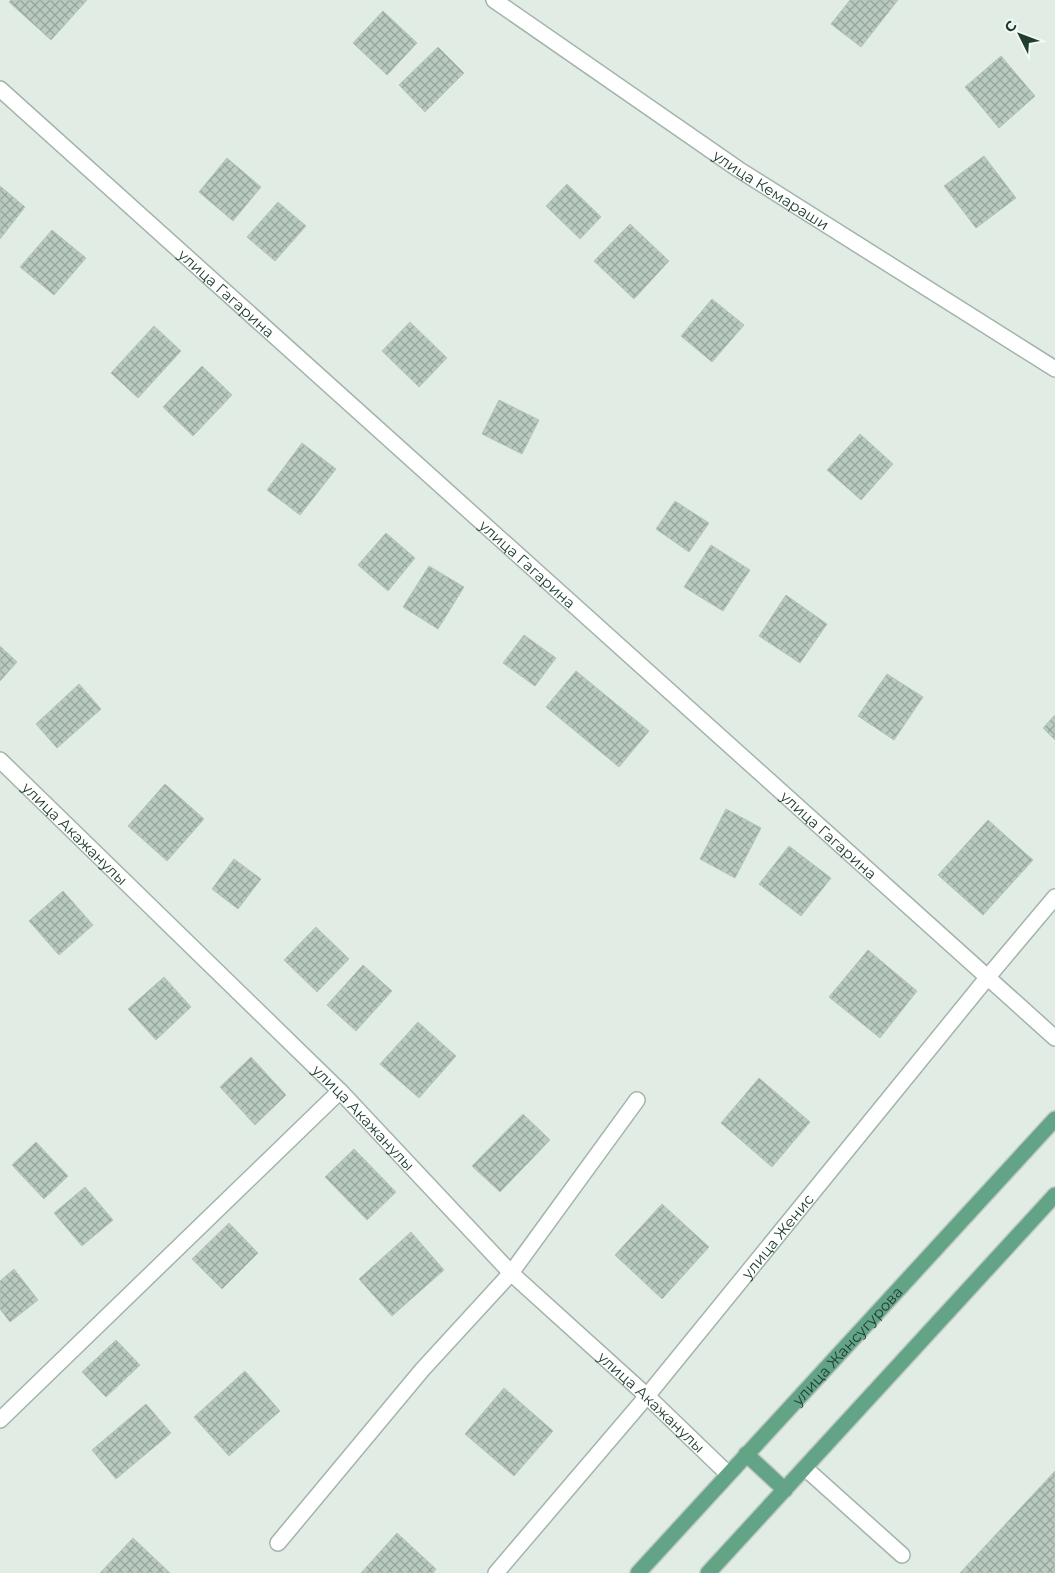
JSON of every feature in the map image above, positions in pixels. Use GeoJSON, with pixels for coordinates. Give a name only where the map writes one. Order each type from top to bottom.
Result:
{"type":"FeatureCollection","features":[{"type":"Feature","properties":{"kind":"main road","name":"улица Жансугурова"},"geometry":{"type":"LineString","coordinates":[[638,1573],[1055,1119]]}},
{"type":"Feature","properties":{"kind":"main road"},"geometry":{"type":"LineString","coordinates":[[708,1573],[1055,1196]]}},
{"type":"Feature","properties":{"kind":"main road"},"geometry":{"type":"LineString","coordinates":[[746,1454],[784,1490]]}},
{"type":"Feature","properties":{"kind":"street","name":"улица Кемараши"},"geometry":{"type":"LineString","coordinates":[[494,0],[738,168],[1055,369]]}},
{"type":"Feature","properties":{"kind":"street","name":"улица Гагарина"},"geometry":{"type":"LineString","coordinates":[[0,89],[1055,1038]]}},
{"type":"Feature","properties":{"kind":"street","name":"улица Акажанулы"},"geometry":{"type":"LineString","coordinates":[[0,760],[340,1091],[511,1273],[647,1396],[728,1474]]}},
{"type":"Feature","properties":{"kind":"street","name":"улица Женис"},"geometry":{"type":"LineString","coordinates":[[496,1573],[647,1396],[1055,897]]}},
{"type":"Feature","properties":{"kind":"street"},"geometry":{"type":"LineString","coordinates":[[0,1420],[340,1091]]}},
{"type":"Feature","properties":{"kind":"street"},"geometry":{"type":"LineString","coordinates":[[278,1543],[422,1370],[511,1273],[637,1100]]}},
{"type":"Feature","properties":{"kind":"street"},"geometry":{"type":"LineString","coordinates":[[805,1468],[902,1555]]}},
{"type":"Feature","properties":{"kind":"building"},"geometry":{"type":"Polygon","coordinates":[[[11,0],[87,0],[51,40],[9,2],[11,0]]]}},
{"type":"Feature","properties":{"kind":"building"},"geometry":{"type":"Polygon","coordinates":[[[850,0],[898,0],[861,47],[831,24],[850,0]]]}},
{"type":"Feature","properties":{"kind":"building"},"geometry":{"type":"Polygon","coordinates":[[[383,11],[417,43],[387,75],[353,43],[383,11]]]}},
{"type":"Feature","properties":{"kind":"building"},"geometry":{"type":"Polygon","coordinates":[[[438,47],[464,73],[425,112],[399,85],[438,47]]]}},
{"type":"Feature","properties":{"kind":"building"},"geometry":{"type":"Polygon","coordinates":[[[1001,56],[1035,96],[999,128],[965,87],[1001,56]]]}},
{"type":"Feature","properties":{"kind":"building"},"geometry":{"type":"Polygon","coordinates":[[[984,156],[1016,198],[976,228],[944,186],[984,156]]]}},
{"type":"Feature","properties":{"kind":"building"},"geometry":{"type":"Polygon","coordinates":[[[227,158],[261,187],[233,221],[199,192],[227,158]]]}},
{"type":"Feature","properties":{"kind":"building"},"geometry":{"type":"Polygon","coordinates":[[[567,184],[601,217],[580,239],[546,206],[567,184]]]}},
{"type":"Feature","properties":{"kind":"building"},"geometry":{"type":"Polygon","coordinates":[[[0,186],[25,207],[0,239],[0,186]]]}},
{"type":"Feature","properties":{"kind":"building"},"geometry":{"type":"Polygon","coordinates":[[[278,202],[306,226],[275,261],[247,237],[278,202]]]}},
{"type":"Feature","properties":{"kind":"building"},"geometry":{"type":"Polygon","coordinates":[[[630,224],[669,261],[634,299],[594,261],[630,224]]]}},
{"type":"Feature","properties":{"kind":"building"},"geometry":{"type":"Polygon","coordinates":[[[52,230],[86,258],[54,295],[20,267],[52,230]]]}},
{"type":"Feature","properties":{"kind":"building"},"geometry":{"type":"Polygon","coordinates":[[[712,299],[744,325],[712,362],[681,336],[712,299]]]}},
{"type":"Feature","properties":{"kind":"building"},"geometry":{"type":"Polygon","coordinates":[[[410,322],[447,358],[419,387],[382,351],[410,322]]]}},
{"type":"Feature","properties":{"kind":"building"},"geometry":{"type":"Polygon","coordinates":[[[154,326],[181,351],[138,398],[111,373],[154,326]]]}},
{"type":"Feature","properties":{"kind":"building"},"geometry":{"type":"Polygon","coordinates":[[[202,366],[232,395],[193,436],[163,407],[202,366]]]}},
{"type":"Feature","properties":{"kind":"building"},"geometry":{"type":"Polygon","coordinates":[[[499,400],[539,420],[522,454],[482,434],[499,400]]]}},
{"type":"Feature","properties":{"kind":"building"},"geometry":{"type":"Polygon","coordinates":[[[860,434],[893,464],[861,500],[827,470],[860,434]]]}},
{"type":"Feature","properties":{"kind":"building"},"geometry":{"type":"Polygon","coordinates":[[[302,443],[336,469],[300,515],[267,490],[302,443]]]}},
{"type":"Feature","properties":{"kind":"building"},"geometry":{"type":"Polygon","coordinates":[[[675,501],[709,523],[689,552],[656,529],[675,501]]]}},
{"type":"Feature","properties":{"kind":"building"},"geometry":{"type":"Polygon","coordinates":[[[386,533],[415,558],[388,591],[358,565],[386,533]]]}},
{"type":"Feature","properties":{"kind":"building"},"geometry":{"type":"Polygon","coordinates":[[[711,545],[750,570],[723,611],[684,587],[711,545]]]}},
{"type":"Feature","properties":{"kind":"building"},"geometry":{"type":"Polygon","coordinates":[[[429,566],[464,587],[438,629],[403,607],[429,566]]]}},
{"type":"Feature","properties":{"kind":"building"},"geometry":{"type":"Polygon","coordinates":[[[786,595],[827,624],[800,663],[759,636],[786,595]]]}},
{"type":"Feature","properties":{"kind":"building"},"geometry":{"type":"Polygon","coordinates":[[[524,635],[556,658],[535,686],[503,663],[524,635]]]}},
{"type":"Feature","properties":{"kind":"building"},"geometry":{"type":"Polygon","coordinates":[[[0,646],[17,662],[0,681],[0,646]]]}},
{"type":"Feature","properties":{"kind":"building"},"geometry":{"type":"Polygon","coordinates":[[[576,671],[649,731],[619,767],[546,707],[576,671]]]}},
{"type":"Feature","properties":{"kind":"building"},"geometry":{"type":"Polygon","coordinates":[[[887,674],[923,697],[894,740],[858,716],[887,674]]]}},
{"type":"Feature","properties":{"kind":"building"},"geometry":{"type":"Polygon","coordinates":[[[79,684],[101,709],[57,748],[36,724],[79,684]]]}},
{"type":"Feature","properties":{"kind":"building"},"geometry":{"type":"Polygon","coordinates":[[[1055,715],[1055,740],[1043,728],[1055,715]]]}},
{"type":"Feature","properties":{"kind":"building"},"geometry":{"type":"Polygon","coordinates":[[[165,784],[204,819],[167,861],[128,826],[165,784]]]}},
{"type":"Feature","properties":{"kind":"building"},"geometry":{"type":"Polygon","coordinates":[[[726,809],[761,828],[735,878],[700,859],[726,809]]]}},
{"type":"Feature","properties":{"kind":"building"},"geometry":{"type":"Polygon","coordinates":[[[988,820],[1033,860],[983,915],[938,875],[988,820]]]}},
{"type":"Feature","properties":{"kind":"building"},"geometry":{"type":"Polygon","coordinates":[[[789,846],[831,878],[801,916],[759,884],[789,846]]]}},
{"type":"Feature","properties":{"kind":"building"},"geometry":{"type":"Polygon","coordinates":[[[234,859],[261,879],[238,909],[212,889],[234,859]]]}},
{"type":"Feature","properties":{"kind":"building"},"geometry":{"type":"Polygon","coordinates":[[[63,891],[93,925],[59,955],[29,921],[63,891]]]}},
{"type":"Feature","properties":{"kind":"building"},"geometry":{"type":"Polygon","coordinates":[[[316,927],[349,959],[317,992],[284,960],[316,927]]]}},
{"type":"Feature","properties":{"kind":"building"},"geometry":{"type":"Polygon","coordinates":[[[868,950],[917,991],[880,1038],[829,997],[868,950]]]}},
{"type":"Feature","properties":{"kind":"building"},"geometry":{"type":"Polygon","coordinates":[[[363,965],[392,991],[356,1031],[327,1005],[363,965]]]}},
{"type":"Feature","properties":{"kind":"building"},"geometry":{"type":"Polygon","coordinates":[[[164,977],[191,1007],[156,1040],[128,1009],[164,977]]]}},
{"type":"Feature","properties":{"kind":"building"},"geometry":{"type":"Polygon","coordinates":[[[418,1022],[456,1056],[419,1098],[380,1064],[418,1022]]]}},
{"type":"Feature","properties":{"kind":"building"},"geometry":{"type":"Polygon","coordinates":[[[251,1057],[286,1095],[255,1125],[220,1087],[251,1057]]]}},
{"type":"Feature","properties":{"kind":"building"},"geometry":{"type":"Polygon","coordinates":[[[759,1078],[810,1122],[772,1167],[721,1123],[759,1078]]]}},
{"type":"Feature","properties":{"kind":"building"},"geometry":{"type":"Polygon","coordinates":[[[523,1114],[550,1140],[500,1192],[472,1166],[523,1114]]]}},
{"type":"Feature","properties":{"kind":"building"},"geometry":{"type":"Polygon","coordinates":[[[36,1142],[68,1176],[44,1199],[12,1165],[36,1142]]]}},
{"type":"Feature","properties":{"kind":"building"},"geometry":{"type":"Polygon","coordinates":[[[354,1149],[396,1192],[367,1220],[325,1177],[354,1149]]]}},
{"type":"Feature","properties":{"kind":"building"},"geometry":{"type":"Polygon","coordinates":[[[85,1187],[113,1220],[82,1246],[54,1213],[85,1187]]]}},
{"type":"Feature","properties":{"kind":"building"},"geometry":{"type":"Polygon","coordinates":[[[662,1204],[709,1247],[662,1299],[615,1255],[662,1204]]]}},
{"type":"Feature","properties":{"kind":"building"},"geometry":{"type":"Polygon","coordinates":[[[229,1223],[258,1253],[222,1289],[192,1259],[229,1223]]]}},
{"type":"Feature","properties":{"kind":"building"},"geometry":{"type":"Polygon","coordinates":[[[411,1232],[444,1270],[392,1316],[359,1279],[411,1232]]]}},
{"type":"Feature","properties":{"kind":"building"},"geometry":{"type":"Polygon","coordinates":[[[14,1269],[38,1300],[10,1322],[0,1309],[0,1281],[14,1269]]]}},
{"type":"Feature","properties":{"kind":"building"},"geometry":{"type":"Polygon","coordinates":[[[116,1340],[140,1365],[106,1397],[82,1372],[116,1340]]]}},
{"type":"Feature","properties":{"kind":"building"},"geometry":{"type":"Polygon","coordinates":[[[245,1371],[280,1411],[229,1456],[194,1417],[245,1371]]]}},
{"type":"Feature","properties":{"kind":"building"},"geometry":{"type":"Polygon","coordinates":[[[504,1388],[553,1431],[514,1476],[465,1434],[504,1388]]]}},
{"type":"Feature","properties":{"kind":"building"},"geometry":{"type":"Polygon","coordinates":[[[146,1404],[171,1433],[116,1479],[92,1450],[146,1404]]]}},
{"type":"Feature","properties":{"kind":"building"},"geometry":{"type":"Polygon","coordinates":[[[1055,1471],[1055,1573],[960,1573],[1055,1471]]]}},
{"type":"Feature","properties":{"kind":"building"},"geometry":{"type":"Polygon","coordinates":[[[397,1533],[436,1569],[433,1573],[361,1573],[397,1533]]]}},
{"type":"Feature","properties":{"kind":"building"},"geometry":{"type":"Polygon","coordinates":[[[133,1538],[170,1573],[100,1573],[133,1538]]]}}]}
